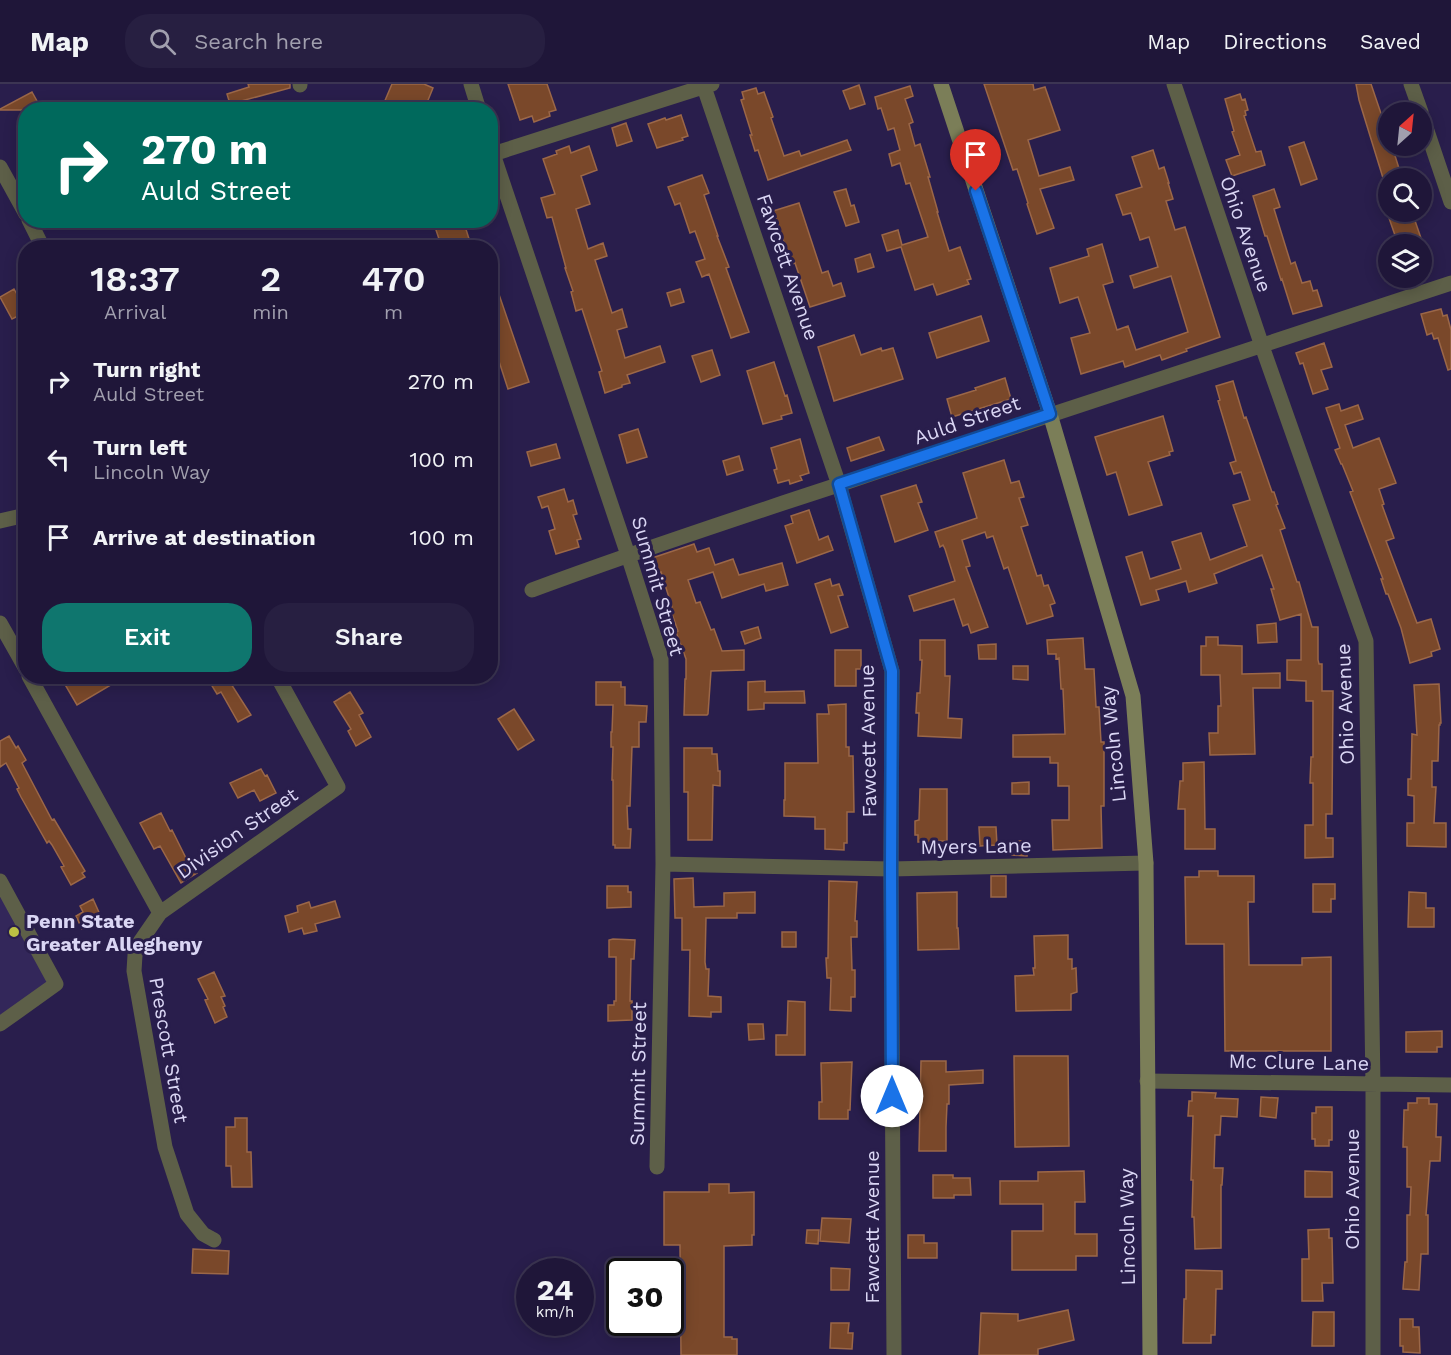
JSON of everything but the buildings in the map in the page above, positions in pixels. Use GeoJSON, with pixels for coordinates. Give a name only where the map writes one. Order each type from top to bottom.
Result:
{"type":"FeatureCollection","features":[{"type":"Feature","properties":{"kind":"main road","name":"Lincoln Way"},"geometry":{"type":"LineString","coordinates":[[941,84],[1050,414],[1133,696],[1146,863],[1150,1355]]}},
{"type":"Feature","properties":{"kind":"street"},"geometry":{"type":"LineString","coordinates":[[471,84],[477,102]]}},
{"type":"Feature","properties":{"kind":"street","name":"Ohio Avenue"},"geometry":{"type":"LineString","coordinates":[[1174,84],[1262,346],[1366,641],[1373,1085],[1373,1355]]}},
{"type":"Feature","properties":{"kind":"street"},"geometry":{"type":"LineString","coordinates":[[1411,84],[1417,102]]}},
{"type":"Feature","properties":{"kind":"street"},"geometry":{"type":"LineString","coordinates":[[498,147],[706,85]]}},
{"type":"Feature","properties":{"kind":"street","name":"Fawcett Avenue"},"geometry":{"type":"LineString","coordinates":[[706,85],[839,484],[892,671],[894,1355]]}},
{"type":"Feature","properties":{"kind":"street"},"geometry":{"type":"LineString","coordinates":[[1432,146],[1451,202]]}},
{"type":"Feature","properties":{"kind":"street"},"geometry":{"type":"LineString","coordinates":[[0,167],[18,200]]}},
{"type":"Feature","properties":{"kind":"street","name":"Summit Street"},"geometry":{"type":"LineString","coordinates":[[498,167],[661,658],[663,864],[657,1167]]}},
{"type":"Feature","properties":{"kind":"street","name":"Auld Street"},"geometry":{"type":"LineString","coordinates":[[532,590],[839,484],[1451,283]]}},
{"type":"Feature","properties":{"kind":"street"},"geometry":{"type":"LineString","coordinates":[[0,521],[18,517]]}},
{"type":"Feature","properties":{"kind":"street"},"geometry":{"type":"LineString","coordinates":[[0,623],[18,655]]}},
{"type":"Feature","properties":{"kind":"street"},"geometry":{"type":"LineString","coordinates":[[33,684],[160,913]]}},
{"type":"Feature","properties":{"kind":"street","name":"Division Street"},"geometry":{"type":"LineString","coordinates":[[160,913],[338,787],[281,684]]}},
{"type":"Feature","properties":{"kind":"street","name":"Myers Lane"},"geometry":{"type":"LineString","coordinates":[[663,864],[891,869],[1146,863]]}},
{"type":"Feature","properties":{"kind":"street"},"geometry":{"type":"LineString","coordinates":[[0,881],[56,984],[0,1024]]}},
{"type":"Feature","properties":{"kind":"street","name":"Prescott Street"},"geometry":{"type":"LineString","coordinates":[[160,913],[140,942],[135,955],[134,971],[165,1147],[188,1214],[203,1234],[214,1240]]}},
{"type":"Feature","properties":{"kind":"street","name":"Mc Clure Lane"},"geometry":{"type":"LineString","coordinates":[[1147,1081],[1451,1085]]}},
{"type":"Feature","properties":{"kind":"shaded area","name":"Penn State Greater Allegheny"},"geometry":{"type":"Polygon","coordinates":[[[0,881],[56,984],[0,1024],[0,881]]]}},
{"type":"Feature","properties":{"kind":"place","name":"Penn State Greater Allegheny"},"geometry":{"type":"Point","coordinates":[14,932]}},
{"type":"Feature","properties":{"kind":"route"},"geometry":{"type":"LineString","coordinates":[[892,1096],[892,671],[839,484],[1050,414],[976,191]]}}]}
